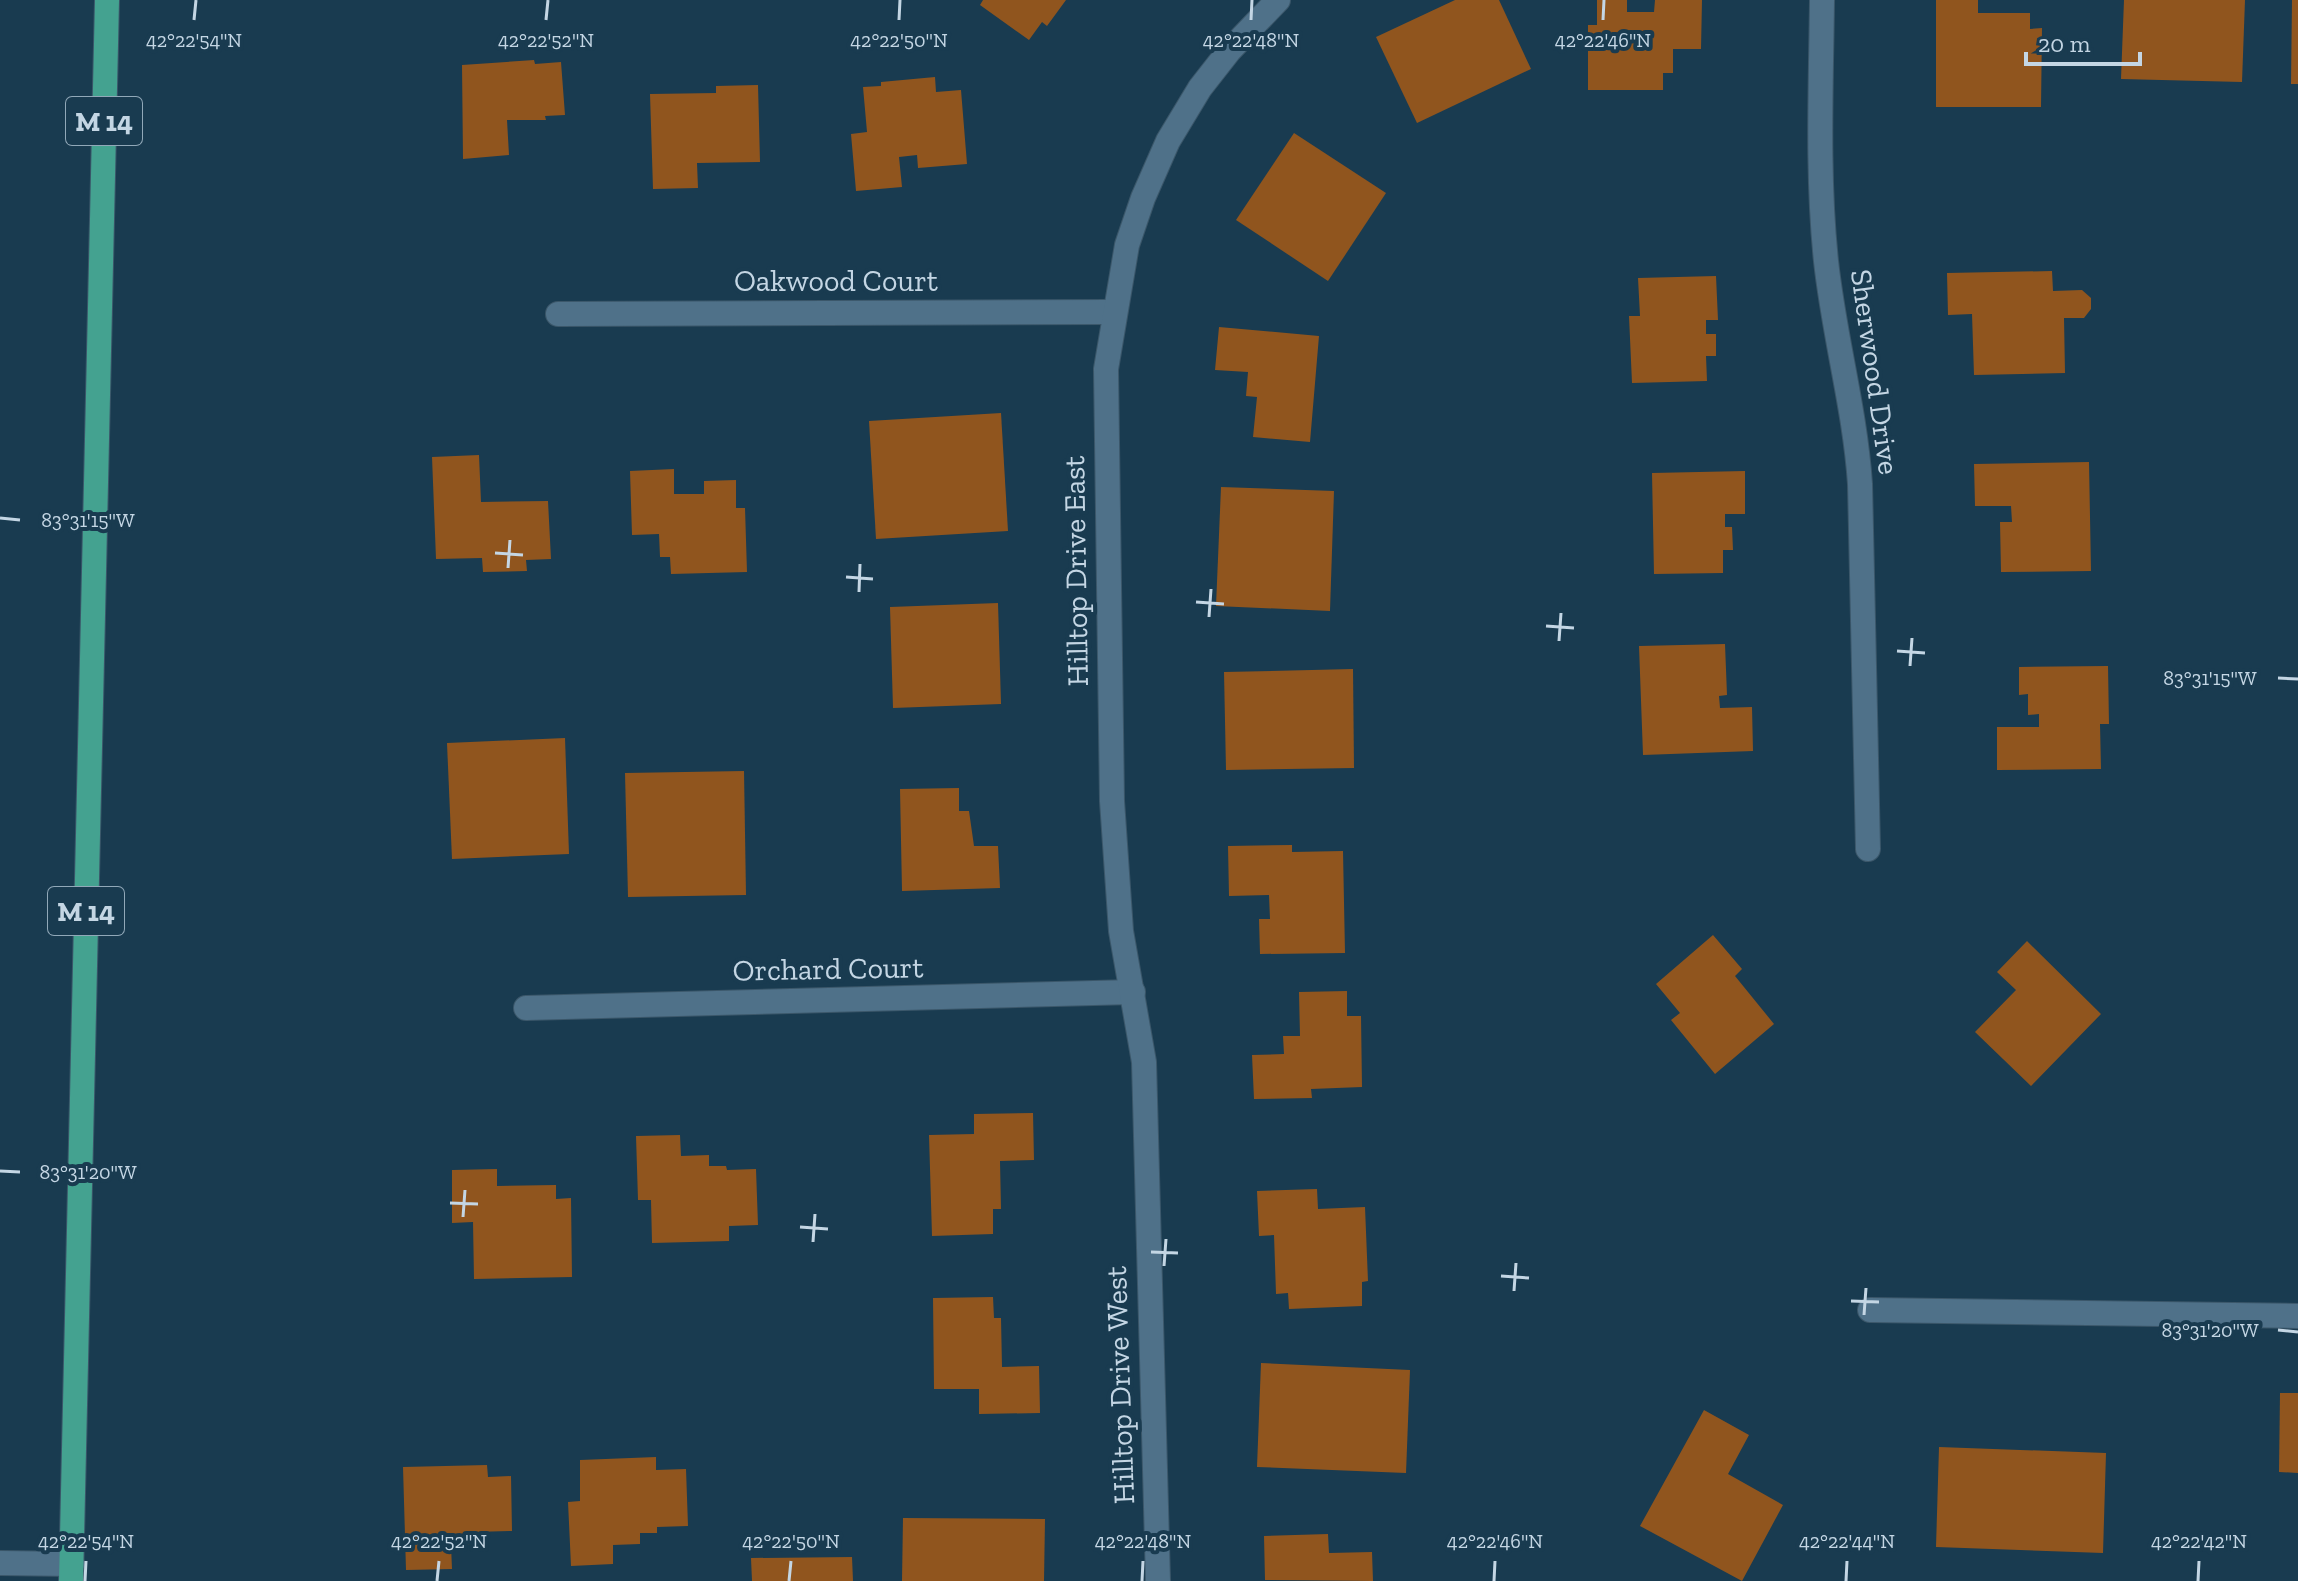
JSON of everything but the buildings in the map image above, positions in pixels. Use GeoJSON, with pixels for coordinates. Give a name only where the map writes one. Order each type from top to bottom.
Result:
{"type":"FeatureCollection","features":[{"type":"Feature","properties":{"kind":"highway","name":"M 14"},"geometry":{"type":"LineString","coordinates":[[71,1572],[107,0]]}},
{"type":"Feature","properties":{"kind":"street","name":"Hilltop Drive East"},"geometry":{"type":"LineString","coordinates":[[1147,1186],[1144,1062],[1121,931],[1112,801],[1104,423],[1113,312],[1127,245],[1168,141],[1200,88],[1229,51],[1278,0]]}},
{"type":"Feature","properties":{"kind":"street","name":"Sherwood Drive"},"geometry":{"type":"LineString","coordinates":[[1822,0],[1821,197],[1826,264],[1857,435],[1860,484],[1868,849]]}},
{"type":"Feature","properties":{"kind":"street","name":"Oakwood Court"},"geometry":{"type":"LineString","coordinates":[[558,314],[1113,312]]}},
{"type":"Feature","properties":{"kind":"street","name":"Orchard Court"},"geometry":{"type":"LineString","coordinates":[[526,1008],[1133,992]]}},
{"type":"Feature","properties":{"kind":"street","name":"Hilltop Drive West"},"geometry":{"type":"LineString","coordinates":[[1147,1186],[1158,1581]]}},
{"type":"Feature","properties":{"kind":"street"},"geometry":{"type":"LineString","coordinates":[[1870,1310],[2298,1316]]}},
{"type":"Feature","properties":{"kind":"street"},"geometry":{"type":"LineString","coordinates":[[0,1563],[71,1572]]}}]}
